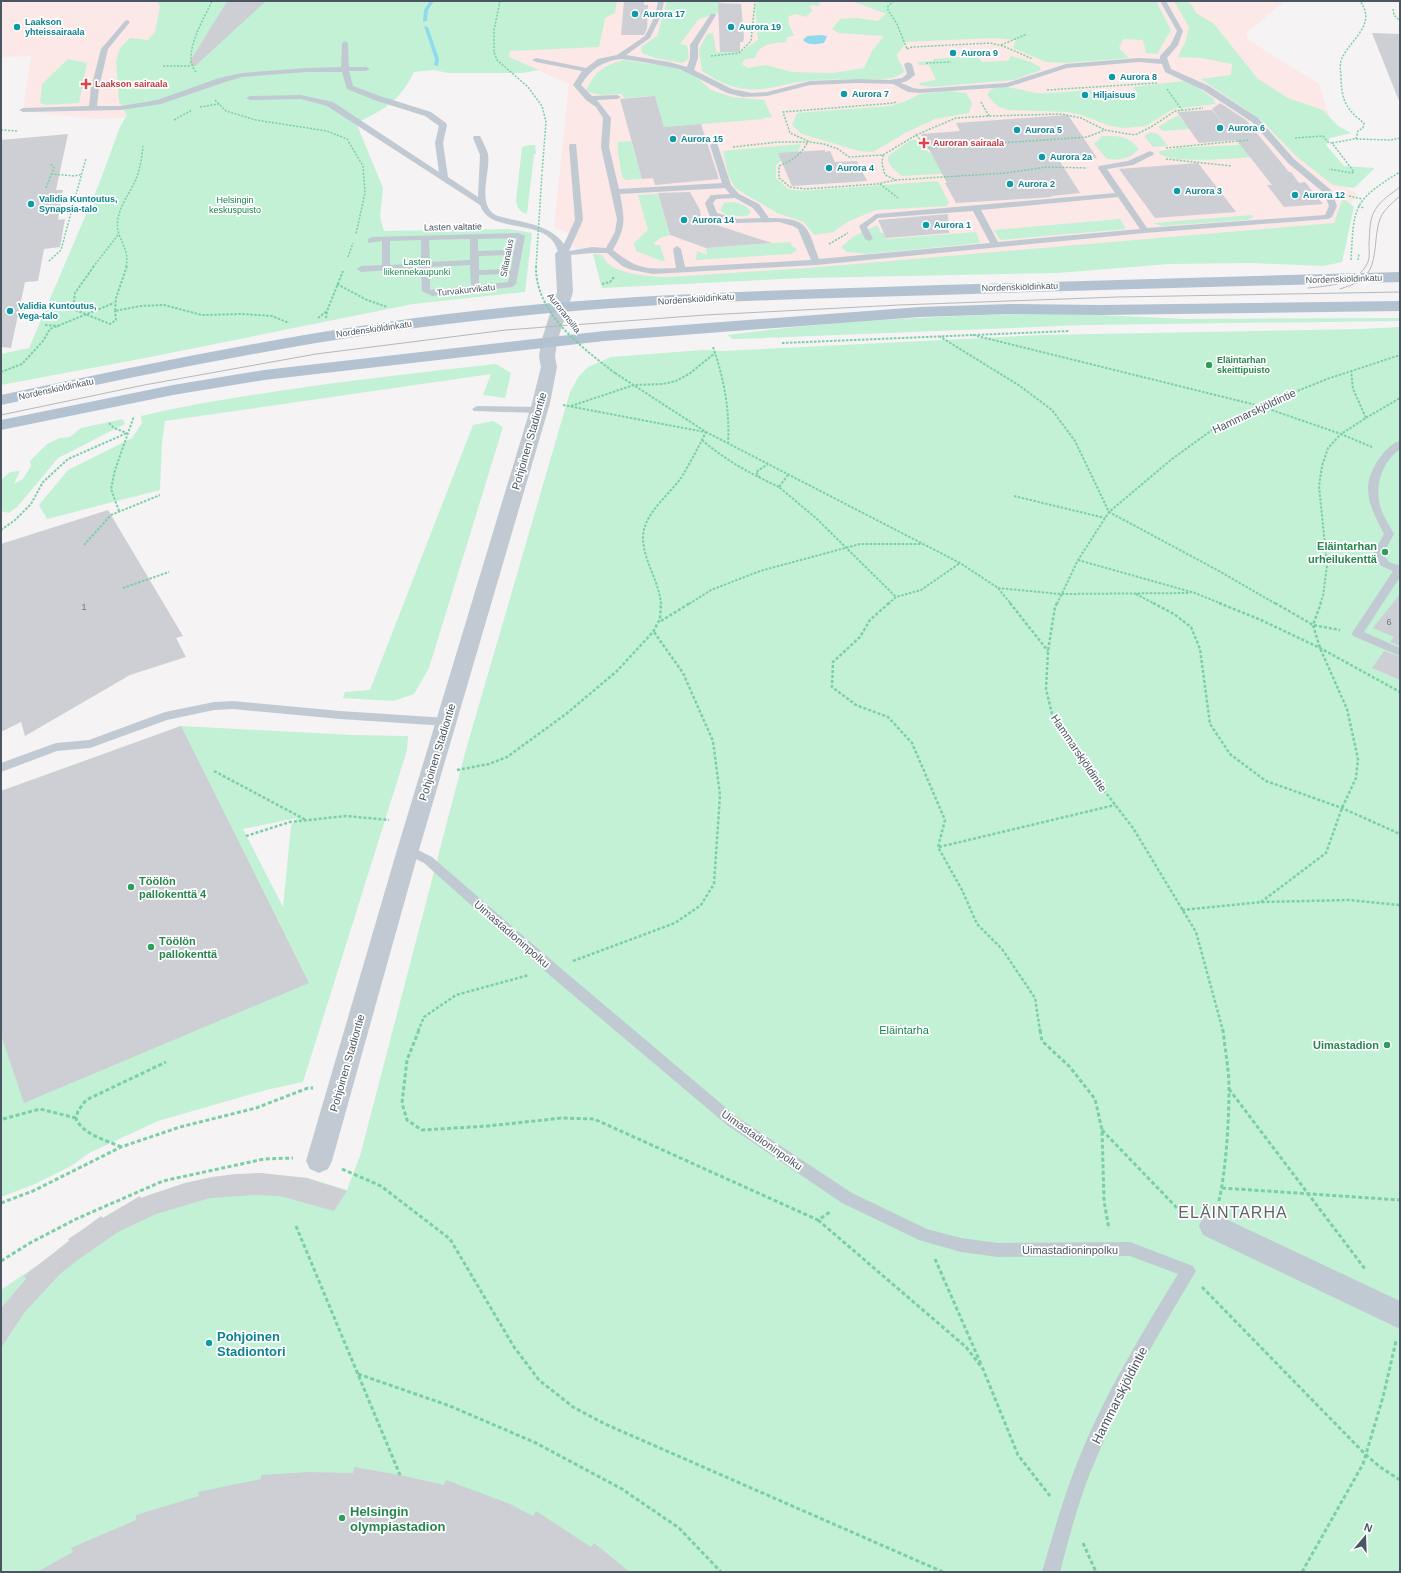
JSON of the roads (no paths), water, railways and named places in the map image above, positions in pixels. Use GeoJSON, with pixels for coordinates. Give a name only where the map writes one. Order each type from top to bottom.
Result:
{"type":"FeatureCollection","features":[{"type":"Feature","properties":{"kind":"main road","name":"Nordenskiöldinkatu"},"geometry":{"type":"LineString","coordinates":[[1,400],[140,370],[252,348],[329,335],[450,319],[561,308],[745,296],[1400,277]]}},
{"type":"Feature","properties":{"kind":"main road","name":"Nordenskiöldinkatu"},"geometry":{"type":"LineString","coordinates":[[1,425],[174,390],[264,374],[549,342],[681,330],[920,312],[1010,308],[1100,310],[1400,306]]}},
{"type":"Feature","properties":{"kind":"street","name":"Pohjoinen Stadiontie"},"geometry":{"type":"LineString","coordinates":[[319,1161],[408,850],[540,407],[549,367],[547,357],[549,342],[565,292],[563,254]]}},
{"type":"Feature","properties":{"kind":"street"},"geometry":{"type":"LineString","coordinates":[[1213,1226],[1398,1326]]}},
{"type":"Feature","properties":{"kind":"lane"},"geometry":{"type":"LineString","coordinates":[[619,57],[648,37],[658,16],[661,1]]}},
{"type":"Feature","properties":{"kind":"lane"},"geometry":{"type":"LineString","coordinates":[[563,254],[592,250],[609,251],[625,264],[635,268],[653,271],[682,270],[816,262],[1145,231],[1328,217],[1333,206],[1328,192],[1291,161],[1255,120],[1206,88],[1168,70],[1163,58],[1174,45],[1180,31],[1163,1]]}},
{"type":"Feature","properties":{"kind":"lane"},"geometry":{"type":"LineString","coordinates":[[690,70],[694,58],[694,45],[713,15]]}},
{"type":"Feature","properties":{"kind":"lane"},"geometry":{"type":"LineString","coordinates":[[93,108],[94,88],[105,49],[127,22]]}},
{"type":"Feature","properties":{"kind":"lane"},"geometry":{"type":"LineString","coordinates":[[345,43],[345,68],[350,87],[377,98],[428,114],[443,125],[439,143],[444,178]]}},
{"type":"Feature","properties":{"kind":"lane"},"geometry":{"type":"LineString","coordinates":[[609,251],[619,232],[621,219],[605,147],[607,118],[599,106],[577,85],[586,70],[598,62],[619,57],[636,58],[690,70],[733,92],[753,95],[767,95],[804,84],[863,80],[896,83],[911,90],[935,90],[1008,85],[1054,68],[1066,66],[1139,60],[1165,62]]}},
{"type":"Feature","properties":{"kind":"lane"},"geometry":{"type":"LineString","coordinates":[[536,60],[586,70]]}},
{"type":"Feature","properties":{"kind":"lane"},"geometry":{"type":"LineString","coordinates":[[896,83],[911,75],[908,64]]}},
{"type":"Feature","properties":{"kind":"lane"},"geometry":{"type":"LineString","coordinates":[[23,110],[121,108],[158,102],[222,80],[242,75],[345,68],[366,69]]}},
{"type":"Feature","properties":{"kind":"lane"},"geometry":{"type":"LineString","coordinates":[[250,98],[293,96],[319,99],[482,203],[490,216],[549,232],[558,243],[563,254]]}},
{"type":"Feature","properties":{"kind":"lane"},"geometry":{"type":"LineString","coordinates":[[589,98],[617,97]]}},
{"type":"Feature","properties":{"kind":"lane"},"geometry":{"type":"LineString","coordinates":[[477,138],[484,154],[482,203]]}},
{"type":"Feature","properties":{"kind":"lane"},"geometry":{"type":"LineString","coordinates":[[563,254],[579,220],[573,146]]}},
{"type":"Feature","properties":{"kind":"lane"},"geometry":{"type":"LineString","coordinates":[[715,147],[727,185],[736,196],[756,206],[766,219]]}},
{"type":"Feature","properties":{"kind":"lane"},"geometry":{"type":"LineString","coordinates":[[1145,231],[1102,168],[1130,163],[1149,152]]}},
{"type":"Feature","properties":{"kind":"lane"},"geometry":{"type":"LineString","coordinates":[[616,192],[727,185]]}},
{"type":"Feature","properties":{"kind":"lane"},"geometry":{"type":"LineString","coordinates":[[868,239],[863,226],[876,216],[1119,195]]}},
{"type":"Feature","properties":{"kind":"lane"},"geometry":{"type":"LineString","coordinates":[[736,196],[714,197],[709,203],[713,216],[738,221],[766,219],[789,221],[802,228],[816,262]]}},
{"type":"Feature","properties":{"kind":"lane"},"geometry":{"type":"LineString","coordinates":[[976,208],[995,245]]}},
{"type":"Feature","properties":{"kind":"lane","name":"Lasten valtatie"},"geometry":{"type":"LineString","coordinates":[[371,241],[372,239],[420,235],[520,235]]}},
{"type":"Feature","properties":{"kind":"lane","name":"Turvakurvikatu"},"geometry":{"type":"LineString","coordinates":[[420,235],[426,266],[426,291],[429,293],[511,285]]}},
{"type":"Feature","properties":{"kind":"lane","name":"Sillanalus"},"geometry":{"type":"LineString","coordinates":[[511,285],[520,235]]}},
{"type":"Feature","properties":{"kind":"lane"},"geometry":{"type":"LineString","coordinates":[[474,236],[475,289]]}},
{"type":"Feature","properties":{"kind":"lane"},"geometry":{"type":"LineString","coordinates":[[386,238],[386,268]]}},
{"type":"Feature","properties":{"kind":"lane"},"geometry":{"type":"LineString","coordinates":[[677,249],[682,270]]}},
{"type":"Feature","properties":{"kind":"lane"},"geometry":{"type":"LineString","coordinates":[[361,269],[426,266],[518,252]]}},
{"type":"Feature","properties":{"kind":"lane"},"geometry":{"type":"LineString","coordinates":[[475,273],[514,271]]}},
{"type":"Feature","properties":{"kind":"lane"},"geometry":{"type":"LineString","coordinates":[[477,409],[540,407]]}},
{"type":"Feature","properties":{"kind":"lane"},"geometry":{"type":"LineString","coordinates":[[1400,444],[1387,453],[1376,472],[1374,491],[1376,508],[1389,534],[1378,554],[1385,564],[1400,570],[1357,633],[1400,652]]}},
{"type":"Feature","properties":{"kind":"lane"},"geometry":{"type":"LineString","coordinates":[[1,768],[56,747],[90,744],[165,716],[214,706],[233,705],[340,715],[447,722]]}},
{"type":"Feature","properties":{"kind":"lane","name":"Uimastadioninpolku"},"geometry":{"type":"LineString","coordinates":[[408,850],[428,860],[552,969],[732,1121],[847,1198],[924,1235],[961,1245],[998,1250],[1130,1249],[1188,1272]]}},
{"type":"Feature","properties":{"kind":"lane","name":"Hammarskjöldintie"},"geometry":{"type":"LineString","coordinates":[[1051,1572],[1067,1518],[1092,1446],[1113,1400],[1188,1272]]}},
{"type":"Feature","properties":{"kind":"water"},"geometry":{"type":"Polygon","coordinates":[[[807,36],[827,36],[824,43],[810,44],[803,40],[807,36]]]}},
{"type":"Feature","properties":{"kind":"waterway"},"geometry":{"type":"LineString","coordinates":[[425,21],[426,10],[432,1]]}},
{"type":"Feature","properties":{"kind":"waterway"},"geometry":{"type":"LineString","coordinates":[[426,27],[437,59],[436,65]]}},
{"type":"Feature","properties":{"kind":"tram line"},"geometry":{"type":"LineString","coordinates":[[1308,288],[1333,285],[1342,282],[1358,275],[1364,269],[1369,258],[1370,226],[1373,214],[1377,206],[1400,187]]}},
{"type":"Feature","properties":{"kind":"tram line"},"geometry":{"type":"LineString","coordinates":[[1340,289],[1358,282],[1365,277],[1369,271],[1374,255],[1380,218],[1387,208],[1400,196]]}},
{"type":"Feature","properties":{"kind":"tram line"},"geometry":{"type":"LineString","coordinates":[[1,415],[144,385],[316,354],[506,330],[705,315],[899,305],[1118,297],[1400,292]]}},
{"type":"Feature","properties":{"kind":"place","name":"Aurora 17"},"geometry":{"type":"Point","coordinates":[635,14]}},
{"type":"Feature","properties":{"kind":"place","name":"Laakson yhteissairaala"},"geometry":{"type":"Point","coordinates":[17,27]}},
{"type":"Feature","properties":{"kind":"place","name":"Aurora 19"},"geometry":{"type":"Point","coordinates":[731,27]}},
{"type":"Feature","properties":{"kind":"place","name":"Aurora 9"},"geometry":{"type":"Point","coordinates":[953,53]}},
{"type":"Feature","properties":{"kind":"place","name":"Aurora 8"},"geometry":{"type":"Point","coordinates":[1112,77]}},
{"type":"Feature","properties":{"kind":"place","name":"Laakson sairaala"},"geometry":{"type":"Point","coordinates":[86,84]}},
{"type":"Feature","properties":{"kind":"place","name":"Aurora 7"},"geometry":{"type":"Point","coordinates":[844,94]}},
{"type":"Feature","properties":{"kind":"place","name":"Hiljaisuus"},"geometry":{"type":"Point","coordinates":[1085,95]}},
{"type":"Feature","properties":{"kind":"place","name":"Aurora 6"},"geometry":{"type":"Point","coordinates":[1220,128]}},
{"type":"Feature","properties":{"kind":"place","name":"Aurora 5"},"geometry":{"type":"Point","coordinates":[1017,130]}},
{"type":"Feature","properties":{"kind":"place","name":"Aurora 15"},"geometry":{"type":"Point","coordinates":[673,139]}},
{"type":"Feature","properties":{"kind":"place","name":"Auroran sairaala"},"geometry":{"type":"Point","coordinates":[924,143]}},
{"type":"Feature","properties":{"kind":"place","name":"Aurora 2a"},"geometry":{"type":"Point","coordinates":[1042,157]}},
{"type":"Feature","properties":{"kind":"place","name":"Aurora 4"},"geometry":{"type":"Point","coordinates":[829,168]}},
{"type":"Feature","properties":{"kind":"place","name":"Aurora 2"},"geometry":{"type":"Point","coordinates":[1010,184]}},
{"type":"Feature","properties":{"kind":"place","name":"Aurora 3"},"geometry":{"type":"Point","coordinates":[1177,191]}},
{"type":"Feature","properties":{"kind":"place","name":"Aurora 12"},"geometry":{"type":"Point","coordinates":[1295,195]}},
{"type":"Feature","properties":{"kind":"place","name":"Validia Kuntoutus, Synapsia-talo"},"geometry":{"type":"Point","coordinates":[31,204]}},
{"type":"Feature","properties":{"kind":"place","name":"Aurora 14"},"geometry":{"type":"Point","coordinates":[684,220]}},
{"type":"Feature","properties":{"kind":"place","name":"Aurora 1"},"geometry":{"type":"Point","coordinates":[926,225]}},
{"type":"Feature","properties":{"kind":"place","name":"Validia Kuntoutus, Vega-talo"},"geometry":{"type":"Point","coordinates":[10,311]}},
{"type":"Feature","properties":{"kind":"place","name":"Eläintarhan skeittipuisto"},"geometry":{"type":"Point","coordinates":[1209,365]}},
{"type":"Feature","properties":{"kind":"place","name":"Eläintarhan urheilukenttä"},"geometry":{"type":"Point","coordinates":[1385,552]}},
{"type":"Feature","properties":{"kind":"place","name":"Töölön pallokenttä 4"},"geometry":{"type":"Point","coordinates":[131,887]}},
{"type":"Feature","properties":{"kind":"place","name":"Töölön pallokenttä"},"geometry":{"type":"Point","coordinates":[151,947]}},
{"type":"Feature","properties":{"kind":"place","name":"Uimastadion"},"geometry":{"type":"Point","coordinates":[1387,1045]}},
{"type":"Feature","properties":{"kind":"place","name":"Pohjoinen Stadiontori"},"geometry":{"type":"Point","coordinates":[209,1343]}},
{"type":"Feature","properties":{"kind":"place","name":"Helsingin olympiastadion"},"geometry":{"type":"Point","coordinates":[342,1518]}},
{"type":"Feature","properties":{"kind":"district","name":"ELÄINTARHA"},"geometry":{"type":"Point","coordinates":[1233,1212]}},
{"type":"Feature","properties":{"kind":"park label","name":"Helsingin keskuspuisto"},"geometry":{"type":"Point","coordinates":[235,206]}},
{"type":"Feature","properties":{"kind":"park label","name":"Lasten liikennekaupunki"},"geometry":{"type":"Point","coordinates":[417,268]}},
{"type":"Feature","properties":{"kind":"park label","name":"Eläintarha"},"geometry":{"type":"Point","coordinates":[904,1030]}}]}
